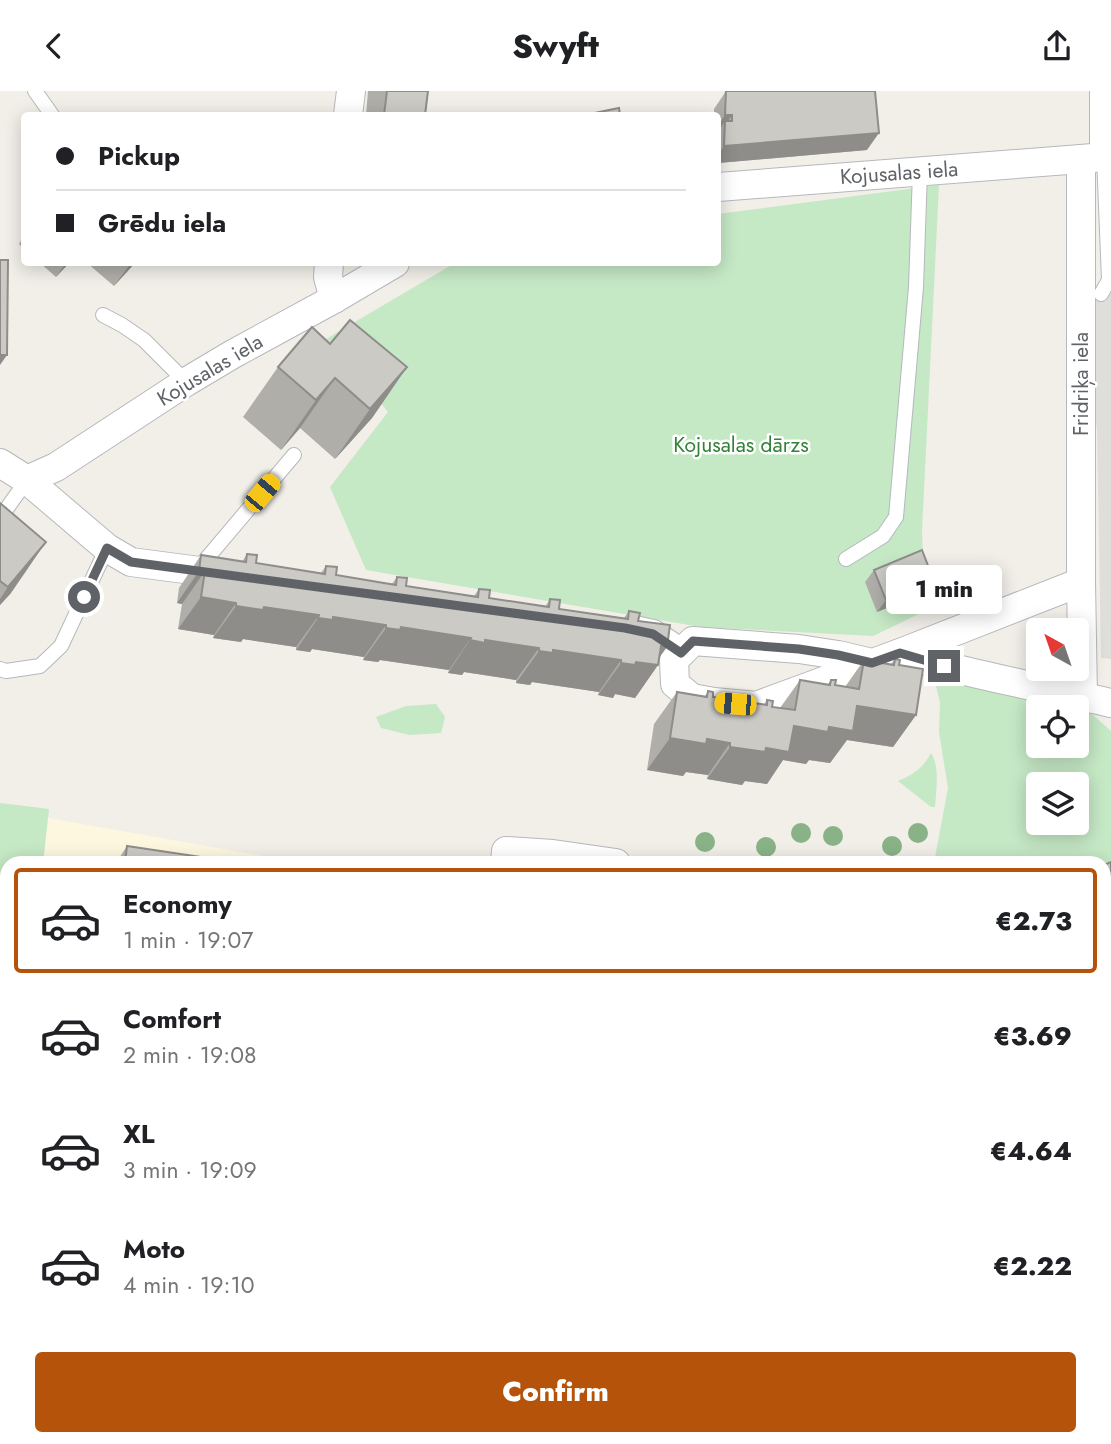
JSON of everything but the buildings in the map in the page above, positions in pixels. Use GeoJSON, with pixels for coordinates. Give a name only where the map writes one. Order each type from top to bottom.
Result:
{"type":"FeatureCollection","features":[{"type":"Feature","properties":{"kind":"street"},"geometry":{"type":"LineString","coordinates":[[348,112],[351,91]]}},
{"type":"Feature","properties":{"kind":"street","name":"Fridriķa iela"},"geometry":{"type":"LineString","coordinates":[[1083,695],[1081,582],[1093,158],[1104,91]]}},
{"type":"Feature","properties":{"kind":"street","name":"Kojusalas iela"},"geometry":{"type":"LineString","coordinates":[[721,187],[1093,158]]}},
{"type":"Feature","properties":{"kind":"street"},"geometry":{"type":"LineString","coordinates":[[329,266],[328,277],[334,299]]}},
{"type":"Feature","properties":{"kind":"street","name":"Kojusalas iela"},"geometry":{"type":"LineString","coordinates":[[27,480],[57,467],[186,382],[389,266]]}},
{"type":"Feature","properties":{"kind":"street"},"geometry":{"type":"LineString","coordinates":[[0,463],[27,480],[107,548],[131,562],[250,578]]}},
{"type":"Feature","properties":{"kind":"street"},"geometry":{"type":"LineString","coordinates":[[872,663],[799,649],[693,641],[674,660],[675,684],[692,698],[756,706],[900,653],[1081,582]]}},
{"type":"Feature","properties":{"kind":"street"},"geometry":{"type":"LineString","coordinates":[[611,626],[653,634],[681,653]]}},
{"type":"Feature","properties":{"kind":"street"},"geometry":{"type":"LineString","coordinates":[[900,653],[990,678],[1073,695]]}},
{"type":"Feature","properties":{"kind":"street"},"geometry":{"type":"LineString","coordinates":[[1089,698],[1111,703]]}},
{"type":"Feature","properties":{"kind":"street"},"geometry":{"type":"LineString","coordinates":[[506,856],[506,851],[567,856]]}},
{"type":"Feature","properties":{"kind":"lane"},"geometry":{"type":"LineString","coordinates":[[34,91],[50,112]]}},
{"type":"Feature","properties":{"kind":"lane"},"geometry":{"type":"LineString","coordinates":[[1093,158],[1109,280],[1101,294]]}},
{"type":"Feature","properties":{"kind":"lane"},"geometry":{"type":"LineString","coordinates":[[846,559],[883,536],[896,517],[916,287],[920,172]]}},
{"type":"Feature","properties":{"kind":"lane"},"geometry":{"type":"LineString","coordinates":[[103,315],[144,340],[186,382]]}},
{"type":"Feature","properties":{"kind":"lane"},"geometry":{"type":"LineString","coordinates":[[197,571],[294,455]]}},
{"type":"Feature","properties":{"kind":"lane"},"geometry":{"type":"LineString","coordinates":[[0,519],[27,480]]}},
{"type":"Feature","properties":{"kind":"lane"},"geometry":{"type":"LineString","coordinates":[[0,669],[6,671],[40,666],[61,646],[107,548]]}},
{"type":"Feature","properties":{"kind":"shaded area"},"geometry":{"type":"Polygon","coordinates":[[[1111,294],[1111,659],[1101,658],[1097,430],[1091,385],[1089,295],[1111,294]]]}},
{"type":"Feature","properties":{"kind":"shaded area"},"geometry":{"type":"Polygon","coordinates":[[[48,818],[263,856],[44,856],[48,818]]]}},
{"type":"Feature","properties":{"kind":"green space","name":"Kojusalas dārzs"},"geometry":{"type":"Polygon","coordinates":[[[939,185],[922,531],[925,611],[873,636],[701,627],[366,570],[330,487],[388,412],[326,339],[450,266],[721,266],[721,214],[939,185]]]}},
{"type":"Feature","properties":{"kind":"green space"},"geometry":{"type":"Polygon","coordinates":[[[943,680],[1026,698],[1026,758],[1089,758],[1089,713],[1092,714],[1111,731],[1111,856],[935,856],[948,788],[939,732],[940,702],[935,682],[943,680]]]}},
{"type":"Feature","properties":{"kind":"green space"},"geometry":{"type":"Polygon","coordinates":[[[436,704],[445,717],[441,733],[409,735],[381,728],[376,717],[406,706],[436,704]]]}},
{"type":"Feature","properties":{"kind":"green space"},"geometry":{"type":"Polygon","coordinates":[[[931,753],[936,772],[935,807],[931,807],[898,781],[917,770],[931,753]]]}},
{"type":"Feature","properties":{"kind":"green space"},"geometry":{"type":"Polygon","coordinates":[[[0,803],[49,809],[44,856],[0,856],[0,803]]]}},
{"type":"Feature","properties":{"kind":"route"},"geometry":{"type":"LineString","coordinates":[[84,597],[107,548],[131,562],[625,628],[653,634],[681,653],[693,641],[799,649],[872,663],[900,653],[944,666]]}}]}
